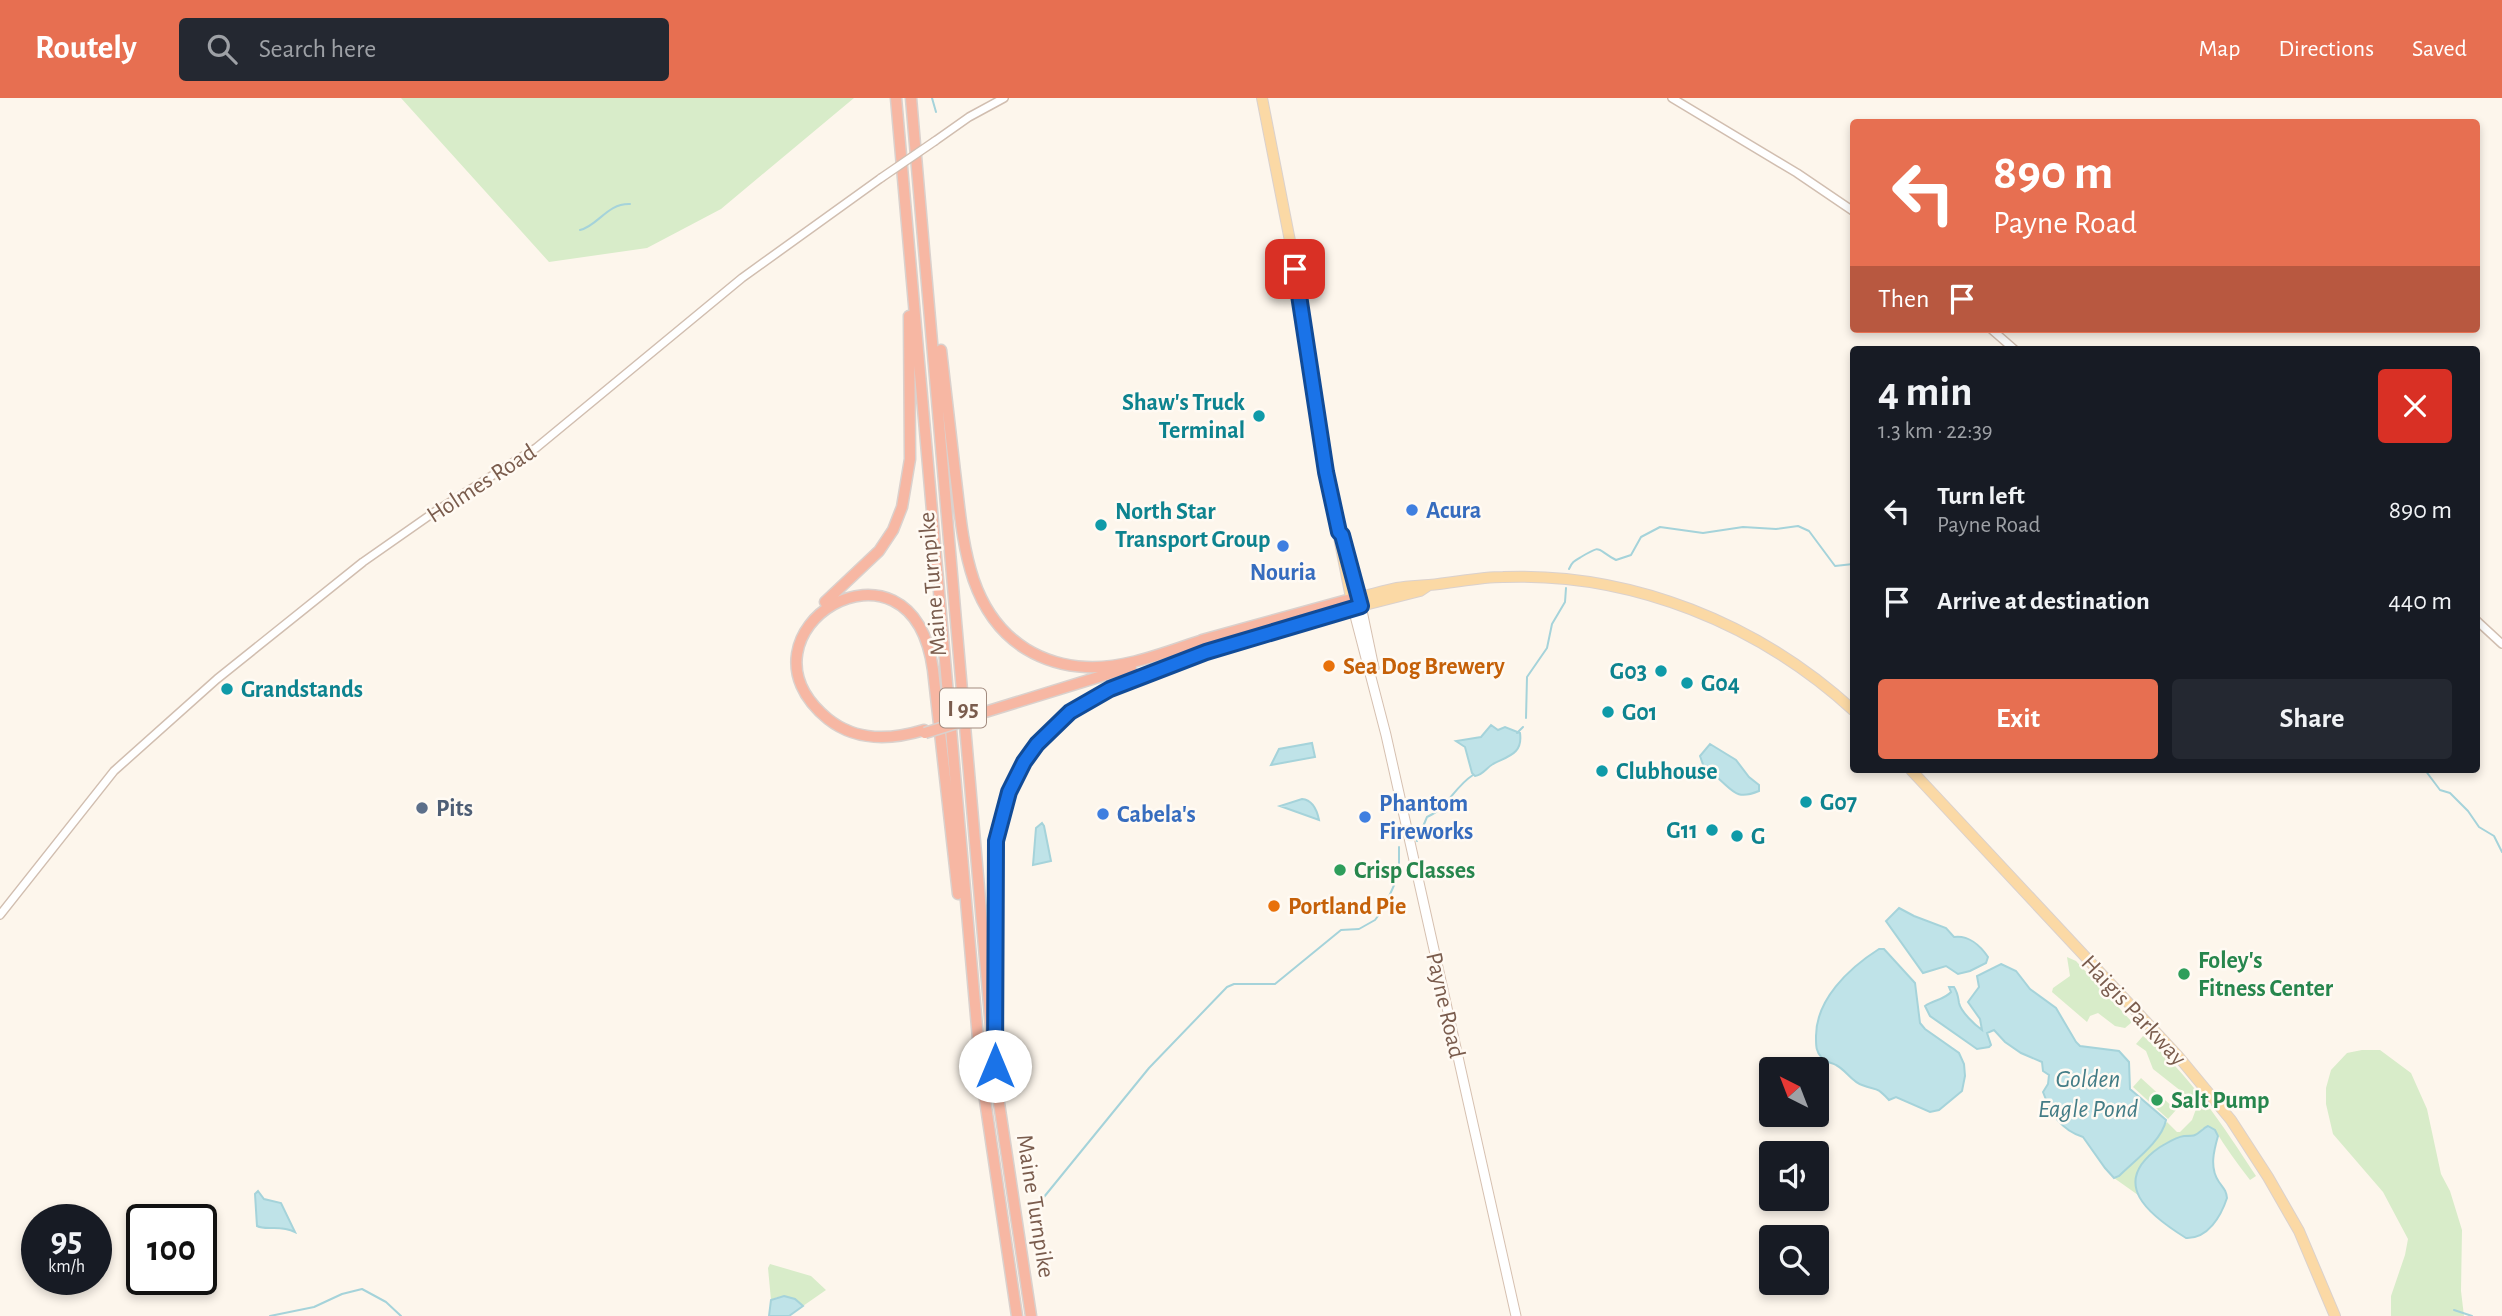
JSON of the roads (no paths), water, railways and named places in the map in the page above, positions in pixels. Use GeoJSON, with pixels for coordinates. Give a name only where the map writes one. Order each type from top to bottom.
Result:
{"type":"FeatureCollection","features":[{"type":"Feature","properties":{"kind":"highway","name":"Maine Turnpike"},"geometry":{"type":"LineString","coordinates":[[896,98],[981,1073],[1017,1316]]}},
{"type":"Feature","properties":{"kind":"highway","name":"Maine Turnpike"},"geometry":{"type":"LineString","coordinates":[[911,98],[995,1066],[1031,1316]]}},
{"type":"Feature","properties":{"kind":"highway"},"geometry":{"type":"LineString","coordinates":[[921,220],[935,300],[964,543],[975,585],[992,618],[1009,636],[1029,651],[1051,661],[1100,667],[1125,663],[1206,639],[1356,602]]}},
{"type":"Feature","properties":{"kind":"highway"},"geometry":{"type":"LineString","coordinates":[[910,253],[909,459],[902,507],[893,530],[879,551],[820,607],[799,637],[795,661],[799,685],[804,696],[820,715],[840,729],[863,738],[888,741],[925,732],[1138,665],[1206,639]]}},
{"type":"Feature","properties":{"kind":"highway"},"geometry":{"type":"LineString","coordinates":[[925,732],[887,738],[862,736],[834,724],[820,712],[805,692],[798,668],[800,643],[804,632],[819,612],[852,596],[877,596],[910,613],[925,633],[933,670],[961,923],[969,937]]}},
{"type":"Feature","properties":{"kind":"highway"},"geometry":{"type":"LineString","coordinates":[[995,1066],[995,852],[999,821],[1013,782],[1030,753],[1044,736],[1080,705],[1110,689],[1206,652],[1356,602]]}},
{"type":"Feature","properties":{"kind":"highway"},"geometry":{"type":"LineString","coordinates":[[970,718],[1206,652]]}},
{"type":"Feature","properties":{"kind":"main road","name":"Payne Road"},"geometry":{"type":"LineString","coordinates":[[1262,98],[1291,246],[1343,565],[1356,602],[1516,1316]]}},
{"type":"Feature","properties":{"kind":"main road"},"geometry":{"type":"LineString","coordinates":[[1356,602],[1420,591],[1429,585],[1485,578],[1537,577],[1590,582],[1655,597],[1718,620],[1778,652],[1814,677],[1850,707]]}},
{"type":"Feature","properties":{"kind":"main road","name":"Haigis Parkway"},"geometry":{"type":"LineString","coordinates":[[1914,773],[2178,1056],[2231,1120],[2299,1231],[2335,1316]]}},
{"type":"Feature","properties":{"kind":"street","name":"Holmes Road"},"geometry":{"type":"LineString","coordinates":[[0,915],[114,771],[217,679],[372,556],[433,513],[536,448],[741,278],[934,141],[1004,98]]}},
{"type":"Feature","properties":{"kind":"street"},"geometry":{"type":"LineString","coordinates":[[1672,98],[1797,173],[1850,209]]}},
{"type":"Feature","properties":{"kind":"street"},"geometry":{"type":"LineString","coordinates":[[1996,333],[2010,346]]}},
{"type":"Feature","properties":{"kind":"street"},"geometry":{"type":"LineString","coordinates":[[2480,624],[2502,644]]}},
{"type":"Feature","properties":{"kind":"water"},"geometry":{"type":"Polygon","coordinates":[[[1491,725],[1498,730],[1505,727],[1520,733],[1519,746],[1513,753],[1475,776],[1465,747],[1456,741],[1481,737],[1491,725]]]}},
{"type":"Feature","properties":{"kind":"water"},"geometry":{"type":"Polygon","coordinates":[[[1312,743],[1315,757],[1271,765],[1279,749],[1312,743]]]}},
{"type":"Feature","properties":{"kind":"water"},"geometry":{"type":"Polygon","coordinates":[[[1710,744],[1736,760],[1759,785],[1759,791],[1741,795],[1705,770],[1700,756],[1710,744]]]}},
{"type":"Feature","properties":{"kind":"water"},"geometry":{"type":"Polygon","coordinates":[[[1302,799],[1314,806],[1319,820],[1280,806],[1302,799]]]}},
{"type":"Feature","properties":{"kind":"water"},"geometry":{"type":"Polygon","coordinates":[[[1042,823],[1051,861],[1033,865],[1036,828],[1042,823]]]}},
{"type":"Feature","properties":{"kind":"water"},"geometry":{"type":"Polygon","coordinates":[[[1899,908],[1946,928],[1954,937],[1973,942],[1988,957],[1986,963],[1958,974],[1946,966],[1923,973],[1886,921],[1899,908]]]}},
{"type":"Feature","properties":{"kind":"water"},"geometry":{"type":"Polygon","coordinates":[[[1879,949],[1884,949],[1915,983],[1920,1023],[1959,1053],[1965,1076],[1962,1091],[1939,1110],[1930,1112],[1896,1097],[1889,1100],[1878,1090],[1855,1081],[1840,1067],[1829,1062],[1829,1057],[1821,1057],[1817,1051],[1817,1024],[1821,1011],[1836,986],[1856,966],[1879,949]]]}},
{"type":"Feature","properties":{"kind":"water","name":"Golden Eagle Pond"},"geometry":{"type":"Polygon","coordinates":[[[2001,964],[2016,971],[2030,989],[2056,1008],[2080,1046],[2119,1051],[2129,1062],[2130,1089],[2166,1120],[2159,1136],[2119,1176],[2114,1178],[2083,1137],[2069,1130],[2053,1114],[2043,1092],[2049,1075],[2043,1071],[2042,1062],[2021,1053],[1994,1030],[1987,1033],[1991,1045],[1977,1049],[1930,1016],[1925,1006],[1945,997],[1951,992],[1949,987],[1954,987],[1962,1010],[1982,1030],[1980,1019],[1968,1002],[1979,987],[1977,976],[2001,964]]]}},
{"type":"Feature","properties":{"kind":"water"},"geometry":{"type":"Polygon","coordinates":[[[2208,1126],[2215,1130],[2218,1136],[2213,1165],[2227,1198],[2217,1219],[2207,1231],[2186,1238],[2148,1209],[2136,1186],[2137,1173],[2145,1160],[2160,1147],[2178,1138],[2195,1135],[2208,1126]]]}},
{"type":"Feature","properties":{"kind":"water"},"geometry":{"type":"Polygon","coordinates":[[[258,1191],[264,1199],[281,1203],[295,1232],[284,1228],[257,1226],[255,1194],[258,1191]]]}},
{"type":"Feature","properties":{"kind":"water"},"geometry":{"type":"Polygon","coordinates":[[[784,1296],[795,1299],[803,1306],[789,1316],[769,1316],[771,1300],[784,1296]]]}},
{"type":"Feature","properties":{"kind":"waterway"},"geometry":{"type":"LineString","coordinates":[[932,98],[936,112]]}},
{"type":"Feature","properties":{"kind":"waterway"},"geometry":{"type":"LineString","coordinates":[[580,230],[615,207],[630,204]]}},
{"type":"Feature","properties":{"kind":"waterway"},"geometry":{"type":"LineString","coordinates":[[1569,569],[1575,561],[1596,549],[1616,560],[1631,555],[1641,537],[1660,527],[1703,533],[1743,527],[1776,529],[1798,526],[1809,531],[1835,566],[1850,564]]}},
{"type":"Feature","properties":{"kind":"waterway"},"geometry":{"type":"LineString","coordinates":[[1526,718],[1527,677],[1547,648],[1552,624],[1565,602],[1566,588]]}},
{"type":"Feature","properties":{"kind":"waterway"},"geometry":{"type":"LineString","coordinates":[[1517,733],[1523,727]]}},
{"type":"Feature","properties":{"kind":"waterway"},"geometry":{"type":"LineString","coordinates":[[2427,773],[2440,790],[2450,793],[2468,811],[2479,827],[2494,836],[2502,852]]}},
{"type":"Feature","properties":{"kind":"waterway"},"geometry":{"type":"LineString","coordinates":[[1417,841],[1427,817],[1440,809],[1473,775]]}},
{"type":"Feature","properties":{"kind":"waterway"},"geometry":{"type":"LineString","coordinates":[[1399,847],[1399,863]]}},
{"type":"Feature","properties":{"kind":"waterway"},"geometry":{"type":"LineString","coordinates":[[1033,1223],[1035,1208],[1149,1068],[1227,987],[1234,984],[1275,984],[1341,930],[1359,929],[1375,920],[1384,908],[1395,883]]}},
{"type":"Feature","properties":{"kind":"waterway"},"geometry":{"type":"LineString","coordinates":[[270,1316],[314,1307],[342,1294],[362,1289],[386,1302],[401,1316]]}},
{"type":"Feature","properties":{"kind":"waterway"},"geometry":{"type":"LineString","coordinates":[[2454,1310],[2472,1316]]}},
{"type":"Feature","properties":{"kind":"place","name":"Shaw's Truck Terminal"},"geometry":{"type":"Point","coordinates":[1259,416]}},
{"type":"Feature","properties":{"kind":"place","name":"Acura"},"geometry":{"type":"Point","coordinates":[1412,510]}},
{"type":"Feature","properties":{"kind":"place","name":"North Star Transport Group"},"geometry":{"type":"Point","coordinates":[1101,525]}},
{"type":"Feature","properties":{"kind":"place","name":"Nouria"},"geometry":{"type":"Point","coordinates":[1283,546]}},
{"type":"Feature","properties":{"kind":"place","name":"Sea Dog Brewery"},"geometry":{"type":"Point","coordinates":[1329,666]}},
{"type":"Feature","properties":{"kind":"place","name":"G03"},"geometry":{"type":"Point","coordinates":[1661,671]}},
{"type":"Feature","properties":{"kind":"place","name":"G04"},"geometry":{"type":"Point","coordinates":[1687,683]}},
{"type":"Feature","properties":{"kind":"place","name":"Grandstands"},"geometry":{"type":"Point","coordinates":[227,689]}},
{"type":"Feature","properties":{"kind":"place","name":"G01"},"geometry":{"type":"Point","coordinates":[1608,712]}},
{"type":"Feature","properties":{"kind":"place","name":"Clubhouse"},"geometry":{"type":"Point","coordinates":[1602,771]}},
{"type":"Feature","properties":{"kind":"place","name":"G07"},"geometry":{"type":"Point","coordinates":[1806,802]}},
{"type":"Feature","properties":{"kind":"place","name":"Pits"},"geometry":{"type":"Point","coordinates":[422,808]}},
{"type":"Feature","properties":{"kind":"place","name":"Cabela's"},"geometry":{"type":"Point","coordinates":[1103,814]}},
{"type":"Feature","properties":{"kind":"place","name":"Phantom Fireworks"},"geometry":{"type":"Point","coordinates":[1365,817]}},
{"type":"Feature","properties":{"kind":"place","name":"G11"},"geometry":{"type":"Point","coordinates":[1712,830]}},
{"type":"Feature","properties":{"kind":"place","name":"G"},"geometry":{"type":"Point","coordinates":[1737,836]}},
{"type":"Feature","properties":{"kind":"place","name":"Crisp Classes"},"geometry":{"type":"Point","coordinates":[1340,870]}},
{"type":"Feature","properties":{"kind":"place","name":"Portland Pie"},"geometry":{"type":"Point","coordinates":[1274,906]}},
{"type":"Feature","properties":{"kind":"place","name":"Foley's Fitness Center"},"geometry":{"type":"Point","coordinates":[2184,974]}},
{"type":"Feature","properties":{"kind":"place","name":"Salt Pump"},"geometry":{"type":"Point","coordinates":[2157,1100]}}]}
